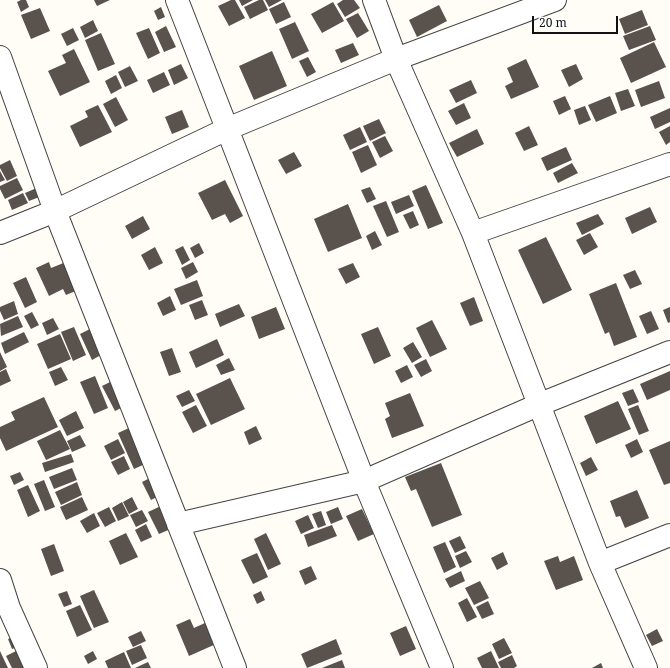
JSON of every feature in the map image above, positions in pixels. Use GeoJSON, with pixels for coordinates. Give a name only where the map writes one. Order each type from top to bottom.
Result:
{"type":"FeatureCollection","features":[{"type":"Feature","properties":{"kind":"street"},"geometry":{"type":"LineString","coordinates":[[177,0],[364,481],[442,668]]}},
{"type":"Feature","properties":{"kind":"street"},"geometry":{"type":"LineString","coordinates":[[374,0],[396,59],[472,233],[600,563],[646,668]]}},
{"type":"Feature","properties":{"kind":"street"},"geometry":{"type":"LineString","coordinates":[[0,233],[55,211],[228,129],[396,59],[555,0]]}},
{"type":"Feature","properties":{"kind":"street"},"geometry":{"type":"LineString","coordinates":[[0,57],[55,211],[235,668]]}},
{"type":"Feature","properties":{"kind":"street"},"geometry":{"type":"LineString","coordinates":[[472,233],[670,164]]}},
{"type":"Feature","properties":{"kind":"street"},"geometry":{"type":"LineString","coordinates":[[178,524],[364,481],[538,405],[670,352]]}},
{"type":"Feature","properties":{"kind":"street"},"geometry":{"type":"LineString","coordinates":[[600,563],[670,535]]}},
{"type":"Feature","properties":{"kind":"street"},"geometry":{"type":"LineString","coordinates":[[0,580],[4,609],[36,668]]}},
{"type":"Feature","properties":{"kind":"building"},"geometry":{"type":"Polygon","coordinates":[[[26,0],[29,7],[21,12],[17,2],[26,0]]]}},
{"type":"Feature","properties":{"kind":"building"},"geometry":{"type":"Polygon","coordinates":[[[94,0],[110,0],[97,6],[94,0]]]}},
{"type":"Feature","properties":{"kind":"building"},"geometry":{"type":"Polygon","coordinates":[[[231,0],[235,0],[245,18],[229,26],[218,6],[231,0]]]}},
{"type":"Feature","properties":{"kind":"building"},"geometry":{"type":"Polygon","coordinates":[[[239,0],[253,0],[242,6],[239,0]]]}},
{"type":"Feature","properties":{"kind":"building"},"geometry":{"type":"Polygon","coordinates":[[[259,0],[263,0],[268,10],[250,19],[244,7],[259,0]]]}},
{"type":"Feature","properties":{"kind":"building"},"geometry":{"type":"Polygon","coordinates":[[[265,0],[282,0],[269,7],[265,0]]]}},
{"type":"Feature","properties":{"kind":"building"},"geometry":{"type":"Polygon","coordinates":[[[343,0],[354,0],[360,8],[345,17],[337,4],[343,0]]]}},
{"type":"Feature","properties":{"kind":"building"},"geometry":{"type":"Polygon","coordinates":[[[284,2],[291,17],[276,24],[269,9],[284,2]]]}},
{"type":"Feature","properties":{"kind":"building"},"geometry":{"type":"Polygon","coordinates":[[[333,2],[344,21],[322,33],[311,14],[333,2]]]}},
{"type":"Feature","properties":{"kind":"building"},"geometry":{"type":"Polygon","coordinates":[[[439,5],[447,21],[417,37],[409,20],[439,5]]]}},
{"type":"Feature","properties":{"kind":"building"},"geometry":{"type":"Polygon","coordinates":[[[161,7],[165,17],[158,20],[154,11],[161,7]]]}},
{"type":"Feature","properties":{"kind":"building"},"geometry":{"type":"Polygon","coordinates":[[[40,8],[50,31],[31,39],[21,15],[40,8]]]}},
{"type":"Feature","properties":{"kind":"building"},"geometry":{"type":"Polygon","coordinates":[[[642,10],[648,25],[625,34],[619,19],[642,10]]]}},
{"type":"Feature","properties":{"kind":"building"},"geometry":{"type":"Polygon","coordinates":[[[358,13],[369,31],[357,38],[346,19],[358,13]]]}},
{"type":"Feature","properties":{"kind":"building"},"geometry":{"type":"Polygon","coordinates":[[[93,20],[98,31],[85,38],[80,27],[93,20]]]}},
{"type":"Feature","properties":{"kind":"building"},"geometry":{"type":"Polygon","coordinates":[[[295,22],[309,51],[292,59],[279,29],[295,22]]]}},
{"type":"Feature","properties":{"kind":"building"},"geometry":{"type":"Polygon","coordinates":[[[166,26],[176,47],[164,52],[155,32],[166,26]]]}},
{"type":"Feature","properties":{"kind":"building"},"geometry":{"type":"Polygon","coordinates":[[[650,26],[656,40],[629,50],[623,36],[650,26]]]}},
{"type":"Feature","properties":{"kind":"building"},"geometry":{"type":"Polygon","coordinates":[[[73,28],[79,40],[67,46],[61,34],[73,28]]]}},
{"type":"Feature","properties":{"kind":"building"},"geometry":{"type":"Polygon","coordinates":[[[149,28],[160,53],[148,59],[136,33],[149,28]]]}},
{"type":"Feature","properties":{"kind":"building"},"geometry":{"type":"Polygon","coordinates":[[[101,33],[115,64],[98,71],[85,40],[101,33]]]}},
{"type":"Feature","properties":{"kind":"building"},"geometry":{"type":"Polygon","coordinates":[[[654,42],[666,67],[631,83],[620,58],[654,42]]]}},
{"type":"Feature","properties":{"kind":"building"},"geometry":{"type":"Polygon","coordinates":[[[353,43],[359,55],[341,63],[335,50],[353,43]]]}},
{"type":"Feature","properties":{"kind":"building"},"geometry":{"type":"Polygon","coordinates":[[[74,49],[90,82],[60,96],[48,71],[66,63],[62,55],[74,49]]]}},
{"type":"Feature","properties":{"kind":"building"},"geometry":{"type":"Polygon","coordinates":[[[272,51],[287,86],[254,100],[239,66],[272,51]]]}},
{"type":"Feature","properties":{"kind":"building"},"geometry":{"type":"Polygon","coordinates":[[[308,57],[316,72],[307,77],[299,61],[308,57]]]}},
{"type":"Feature","properties":{"kind":"building"},"geometry":{"type":"Polygon","coordinates":[[[526,59],[539,87],[511,99],[505,86],[513,82],[507,68],[526,59]]]}},
{"type":"Feature","properties":{"kind":"building"},"geometry":{"type":"Polygon","coordinates":[[[181,64],[188,78],[174,85],[168,70],[181,64]]]}},
{"type":"Feature","properties":{"kind":"building"},"geometry":{"type":"Polygon","coordinates":[[[576,64],[583,79],[569,87],[561,70],[576,64]]]}},
{"type":"Feature","properties":{"kind":"building"},"geometry":{"type":"Polygon","coordinates":[[[130,66],[138,81],[125,87],[118,72],[130,66]]]}},
{"type":"Feature","properties":{"kind":"building"},"geometry":{"type":"Polygon","coordinates":[[[164,72],[170,85],[153,93],[147,80],[164,72]]]}},
{"type":"Feature","properties":{"kind":"building"},"geometry":{"type":"Polygon","coordinates":[[[116,75],[122,88],[111,94],[105,81],[116,75]]]}},
{"type":"Feature","properties":{"kind":"building"},"geometry":{"type":"Polygon","coordinates":[[[471,80],[477,93],[456,103],[449,90],[471,80]]]}},
{"type":"Feature","properties":{"kind":"building"},"geometry":{"type":"Polygon","coordinates":[[[659,81],[665,98],[641,107],[635,90],[659,81]]]}},
{"type":"Feature","properties":{"kind":"building"},"geometry":{"type":"Polygon","coordinates":[[[628,89],[635,106],[621,111],[615,93],[628,89]]]}},
{"type":"Feature","properties":{"kind":"building"},"geometry":{"type":"Polygon","coordinates":[[[565,96],[571,109],[559,115],[553,101],[565,96]]]}},
{"type":"Feature","properties":{"kind":"building"},"geometry":{"type":"Polygon","coordinates":[[[610,96],[617,113],[596,122],[588,105],[610,96]]]}},
{"type":"Feature","properties":{"kind":"building"},"geometry":{"type":"Polygon","coordinates":[[[116,97],[128,120],[115,127],[103,104],[116,97]]]}},
{"type":"Feature","properties":{"kind":"building"},"geometry":{"type":"Polygon","coordinates":[[[464,103],[471,118],[456,125],[448,111],[464,103]]]}},
{"type":"Feature","properties":{"kind":"building"},"geometry":{"type":"Polygon","coordinates":[[[98,105],[112,132],[80,147],[70,126],[88,117],[85,111],[98,105]]]}},
{"type":"Feature","properties":{"kind":"building"},"geometry":{"type":"Polygon","coordinates":[[[585,106],[591,120],[579,125],[574,110],[585,106]]]}},
{"type":"Feature","properties":{"kind":"building"},"geometry":{"type":"Polygon","coordinates":[[[670,108],[670,122],[655,129],[650,117],[670,108]]]}},
{"type":"Feature","properties":{"kind":"building"},"geometry":{"type":"Polygon","coordinates":[[[182,110],[189,127],[172,134],[165,117],[182,110]]]}},
{"type":"Feature","properties":{"kind":"building"},"geometry":{"type":"Polygon","coordinates":[[[379,119],[386,133],[370,141],[363,126],[379,119]]]}},
{"type":"Feature","properties":{"kind":"building"},"geometry":{"type":"Polygon","coordinates":[[[529,126],[538,145],[524,151],[515,133],[529,126]]]}},
{"type":"Feature","properties":{"kind":"building"},"geometry":{"type":"Polygon","coordinates":[[[670,126],[670,142],[666,145],[659,132],[670,126]]]}},
{"type":"Feature","properties":{"kind":"building"},"geometry":{"type":"Polygon","coordinates":[[[360,127],[367,142],[350,150],[343,135],[360,127]]]}},
{"type":"Feature","properties":{"kind":"building"},"geometry":{"type":"Polygon","coordinates":[[[477,129],[484,144],[457,157],[449,143],[477,129]]]}},
{"type":"Feature","properties":{"kind":"building"},"geometry":{"type":"Polygon","coordinates":[[[385,136],[393,151],[380,158],[372,142],[385,136]]]}},
{"type":"Feature","properties":{"kind":"building"},"geometry":{"type":"Polygon","coordinates":[[[368,145],[377,165],[361,173],[352,152],[368,145]]]}},
{"type":"Feature","properties":{"kind":"building"},"geometry":{"type":"Polygon","coordinates":[[[566,147],[572,160],[547,171],[541,158],[566,147]]]}},
{"type":"Feature","properties":{"kind":"building"},"geometry":{"type":"Polygon","coordinates":[[[294,152],[302,166],[286,174],[278,160],[294,152]]]}},
{"type":"Feature","properties":{"kind":"building"},"geometry":{"type":"Polygon","coordinates":[[[10,160],[17,176],[7,181],[0,168],[0,165],[10,160]]]}},
{"type":"Feature","properties":{"kind":"building"},"geometry":{"type":"Polygon","coordinates":[[[572,163],[578,173],[558,183],[553,173],[572,163]]]}},
{"type":"Feature","properties":{"kind":"building"},"geometry":{"type":"Polygon","coordinates":[[[0,171],[5,180],[0,182],[0,171]]]}},
{"type":"Feature","properties":{"kind":"building"},"geometry":{"type":"Polygon","coordinates":[[[17,178],[23,190],[5,199],[0,186],[17,178]]]}},
{"type":"Feature","properties":{"kind":"building"},"geometry":{"type":"Polygon","coordinates":[[[225,180],[243,216],[230,223],[225,214],[212,220],[198,193],[225,180]]]}},
{"type":"Feature","properties":{"kind":"building"},"geometry":{"type":"Polygon","coordinates":[[[426,185],[443,223],[428,229],[412,191],[426,185]]]}},
{"type":"Feature","properties":{"kind":"building"},"geometry":{"type":"Polygon","coordinates":[[[39,187],[42,196],[29,201],[25,193],[39,187]]]}},
{"type":"Feature","properties":{"kind":"building"},"geometry":{"type":"Polygon","coordinates":[[[370,187],[376,199],[367,203],[361,190],[370,187]]]}},
{"type":"Feature","properties":{"kind":"building"},"geometry":{"type":"Polygon","coordinates":[[[23,193],[28,203],[12,210],[8,200],[23,193]]]}},
{"type":"Feature","properties":{"kind":"building"},"geometry":{"type":"Polygon","coordinates":[[[409,195],[414,206],[396,214],[391,202],[409,195]]]}},
{"type":"Feature","properties":{"kind":"building"},"geometry":{"type":"Polygon","coordinates":[[[386,201],[399,232],[387,237],[373,206],[386,201]]]}},
{"type":"Feature","properties":{"kind":"building"},"geometry":{"type":"Polygon","coordinates":[[[348,204],[362,238],[328,252],[314,219],[348,204]]]}},
{"type":"Feature","properties":{"kind":"building"},"geometry":{"type":"Polygon","coordinates":[[[650,207],[657,222],[632,234],[625,218],[650,207]]]}},
{"type":"Feature","properties":{"kind":"building"},"geometry":{"type":"Polygon","coordinates":[[[413,211],[419,225],[410,229],[403,215],[413,211]]]}},
{"type":"Feature","properties":{"kind":"building"},"geometry":{"type":"Polygon","coordinates":[[[598,214],[604,224],[582,235],[576,223],[598,214]]]}},
{"type":"Feature","properties":{"kind":"building"},"geometry":{"type":"Polygon","coordinates":[[[143,216],[150,229],[132,239],[125,226],[143,216]]]}},
{"type":"Feature","properties":{"kind":"building"},"geometry":{"type":"Polygon","coordinates":[[[375,231],[382,245],[372,250],[366,236],[375,231]]]}},
{"type":"Feature","properties":{"kind":"building"},"geometry":{"type":"Polygon","coordinates":[[[590,233],[598,247],[584,255],[576,240],[590,233]]]}},
{"type":"Feature","properties":{"kind":"building"},"geometry":{"type":"Polygon","coordinates":[[[546,237],[572,290],[543,304],[518,250],[546,237]]]}},
{"type":"Feature","properties":{"kind":"building"},"geometry":{"type":"Polygon","coordinates":[[[199,243],[204,253],[195,258],[190,248],[199,243]]]}},
{"type":"Feature","properties":{"kind":"building"},"geometry":{"type":"Polygon","coordinates":[[[183,246],[190,260],[182,265],[175,250],[183,246]]]}},
{"type":"Feature","properties":{"kind":"building"},"geometry":{"type":"Polygon","coordinates":[[[155,247],[163,263],[149,270],[141,255],[155,247]]]}},
{"type":"Feature","properties":{"kind":"building"},"geometry":{"type":"Polygon","coordinates":[[[49,262],[51,268],[66,262],[78,290],[66,295],[63,289],[49,296],[36,268],[49,262]]]}},
{"type":"Feature","properties":{"kind":"building"},"geometry":{"type":"Polygon","coordinates":[[[193,262],[198,272],[186,279],[181,268],[193,262]]]}},
{"type":"Feature","properties":{"kind":"building"},"geometry":{"type":"Polygon","coordinates":[[[353,263],[360,277],[346,284],[338,269],[353,263]]]}},
{"type":"Feature","properties":{"kind":"building"},"geometry":{"type":"Polygon","coordinates":[[[635,270],[642,284],[630,289],[623,275],[635,270]]]}},
{"type":"Feature","properties":{"kind":"building"},"geometry":{"type":"Polygon","coordinates":[[[26,277],[37,302],[25,308],[13,283],[26,277]]]}},
{"type":"Feature","properties":{"kind":"building"},"geometry":{"type":"Polygon","coordinates":[[[197,280],[203,296],[181,305],[174,289],[197,280]]]}},
{"type":"Feature","properties":{"kind":"building"},"geometry":{"type":"Polygon","coordinates":[[[616,283],[637,337],[614,346],[609,332],[605,334],[589,294],[616,283]]]}},
{"type":"Feature","properties":{"kind":"building"},"geometry":{"type":"Polygon","coordinates":[[[170,296],[176,310],[163,316],[157,303],[170,296]]]}},
{"type":"Feature","properties":{"kind":"building"},"geometry":{"type":"Polygon","coordinates":[[[474,297],[483,321],[470,326],[460,303],[474,297]]]}},
{"type":"Feature","properties":{"kind":"building"},"geometry":{"type":"Polygon","coordinates":[[[202,300],[208,315],[195,320],[189,305],[202,300]]]}},
{"type":"Feature","properties":{"kind":"building"},"geometry":{"type":"Polygon","coordinates":[[[14,301],[18,314],[4,320],[0,307],[14,301]]]}},
{"type":"Feature","properties":{"kind":"building"},"geometry":{"type":"Polygon","coordinates":[[[239,304],[245,316],[220,327],[215,314],[239,304]]]}},
{"type":"Feature","properties":{"kind":"building"},"geometry":{"type":"Polygon","coordinates":[[[276,307],[285,329],[259,339],[251,317],[276,307]]]}},
{"type":"Feature","properties":{"kind":"building"},"geometry":{"type":"Polygon","coordinates":[[[670,307],[670,322],[668,323],[663,310],[670,307]]]}},
{"type":"Feature","properties":{"kind":"building"},"geometry":{"type":"Polygon","coordinates":[[[651,311],[659,329],[647,334],[639,316],[651,311]]]}},
{"type":"Feature","properties":{"kind":"building"},"geometry":{"type":"Polygon","coordinates":[[[32,312],[39,325],[31,329],[24,316],[32,312]]]}},
{"type":"Feature","properties":{"kind":"building"},"geometry":{"type":"Polygon","coordinates":[[[18,316],[23,327],[1,336],[0,324],[18,316]]]}},
{"type":"Feature","properties":{"kind":"building"},"geometry":{"type":"Polygon","coordinates":[[[53,318],[59,329],[47,335],[42,323],[53,318]]]}},
{"type":"Feature","properties":{"kind":"building"},"geometry":{"type":"Polygon","coordinates":[[[432,320],[447,349],[430,357],[416,328],[432,320]]]}},
{"type":"Feature","properties":{"kind":"building"},"geometry":{"type":"Polygon","coordinates":[[[74,327],[86,355],[73,361],[61,332],[74,327]]]}},
{"type":"Feature","properties":{"kind":"building"},"geometry":{"type":"Polygon","coordinates":[[[378,327],[391,356],[374,364],[361,334],[378,327]]]}},
{"type":"Feature","properties":{"kind":"building"},"geometry":{"type":"Polygon","coordinates":[[[90,329],[101,355],[92,360],[80,334],[90,329]]]}},
{"type":"Feature","properties":{"kind":"building"},"geometry":{"type":"Polygon","coordinates":[[[24,332],[29,342],[5,354],[1,343],[24,332]]]}},
{"type":"Feature","properties":{"kind":"building"},"geometry":{"type":"Polygon","coordinates":[[[60,334],[71,359],[48,369],[37,344],[60,334]]]}},
{"type":"Feature","properties":{"kind":"building"},"geometry":{"type":"Polygon","coordinates":[[[217,339],[224,355],[196,368],[189,352],[217,339]]]}},
{"type":"Feature","properties":{"kind":"building"},"geometry":{"type":"Polygon","coordinates":[[[413,342],[422,357],[412,363],[403,348],[413,342]]]}},
{"type":"Feature","properties":{"kind":"building"},"geometry":{"type":"Polygon","coordinates":[[[172,348],[181,372],[169,376],[160,352],[172,348]]]}},
{"type":"Feature","properties":{"kind":"building"},"geometry":{"type":"Polygon","coordinates":[[[0,352],[7,367],[0,371],[0,352]]]}},
{"type":"Feature","properties":{"kind":"building"},"geometry":{"type":"Polygon","coordinates":[[[229,358],[235,370],[221,375],[216,365],[229,358]]]}},
{"type":"Feature","properties":{"kind":"building"},"geometry":{"type":"Polygon","coordinates":[[[426,359],[432,371],[421,377],[414,365],[426,359]]]}},
{"type":"Feature","properties":{"kind":"building"},"geometry":{"type":"Polygon","coordinates":[[[407,365],[413,377],[401,383],[395,371],[407,365]]]}},
{"type":"Feature","properties":{"kind":"building"},"geometry":{"type":"Polygon","coordinates":[[[61,367],[68,380],[55,386],[49,372],[61,367]]]}},
{"type":"Feature","properties":{"kind":"building"},"geometry":{"type":"Polygon","coordinates":[[[6,369],[11,381],[0,386],[0,372],[6,369]]]}},
{"type":"Feature","properties":{"kind":"building"},"geometry":{"type":"Polygon","coordinates":[[[670,371],[670,390],[647,400],[640,384],[670,371]]]}},
{"type":"Feature","properties":{"kind":"building"},"geometry":{"type":"Polygon","coordinates":[[[95,376],[108,408],[94,414],[80,382],[95,376]]]}},
{"type":"Feature","properties":{"kind":"building"},"geometry":{"type":"Polygon","coordinates":[[[230,378],[245,409],[211,425],[196,394],[230,378]]]}},
{"type":"Feature","properties":{"kind":"building"},"geometry":{"type":"Polygon","coordinates":[[[112,381],[125,406],[115,411],[102,386],[112,381]]]}},
{"type":"Feature","properties":{"kind":"building"},"geometry":{"type":"Polygon","coordinates":[[[633,389],[639,402],[628,406],[622,393],[633,389]]]}},
{"type":"Feature","properties":{"kind":"building"},"geometry":{"type":"Polygon","coordinates":[[[189,390],[195,401],[182,407],[176,396],[189,390]]]}},
{"type":"Feature","properties":{"kind":"building"},"geometry":{"type":"Polygon","coordinates":[[[410,393],[424,426],[392,438],[385,419],[390,416],[385,403],[410,393]]]}},
{"type":"Feature","properties":{"kind":"building"},"geometry":{"type":"Polygon","coordinates":[[[44,397],[58,427],[6,451],[0,438],[0,427],[15,420],[11,412],[44,397]]]}},
{"type":"Feature","properties":{"kind":"building"},"geometry":{"type":"Polygon","coordinates":[[[618,401],[631,429],[596,444],[584,416],[618,401]]]}},
{"type":"Feature","properties":{"kind":"building"},"geometry":{"type":"Polygon","coordinates":[[[196,405],[207,426],[193,433],[182,412],[196,405]]]}},
{"type":"Feature","properties":{"kind":"building"},"geometry":{"type":"Polygon","coordinates":[[[638,405],[649,431],[639,435],[628,409],[638,405]]]}},
{"type":"Feature","properties":{"kind":"building"},"geometry":{"type":"Polygon","coordinates":[[[76,411],[84,428],[67,436],[59,420],[76,411]]]}},
{"type":"Feature","properties":{"kind":"building"},"geometry":{"type":"Polygon","coordinates":[[[256,426],[262,439],[249,445],[244,432],[256,426]]]}},
{"type":"Feature","properties":{"kind":"building"},"geometry":{"type":"Polygon","coordinates":[[[129,428],[145,464],[134,469],[118,433],[129,428]]]}},
{"type":"Feature","properties":{"kind":"building"},"geometry":{"type":"Polygon","coordinates":[[[60,430],[70,449],[46,460],[37,441],[60,430]]]}},
{"type":"Feature","properties":{"kind":"building"},"geometry":{"type":"Polygon","coordinates":[[[80,435],[86,446],[72,452],[67,441],[80,435]]]}},
{"type":"Feature","properties":{"kind":"building"},"geometry":{"type":"Polygon","coordinates":[[[118,439],[125,453],[111,460],[104,446],[118,439]]]}},
{"type":"Feature","properties":{"kind":"building"},"geometry":{"type":"Polygon","coordinates":[[[637,439],[643,452],[631,458],[625,445],[637,439]]]}},
{"type":"Feature","properties":{"kind":"building"},"geometry":{"type":"Polygon","coordinates":[[[670,441],[670,483],[664,485],[649,450],[670,441]]]}},
{"type":"Feature","properties":{"kind":"building"},"geometry":{"type":"Polygon","coordinates":[[[71,454],[74,462],[45,472],[42,463],[71,454]]]}},
{"type":"Feature","properties":{"kind":"building"},"geometry":{"type":"Polygon","coordinates":[[[124,456],[130,469],[118,475],[111,462],[124,456]]]}},
{"type":"Feature","properties":{"kind":"building"},"geometry":{"type":"Polygon","coordinates":[[[591,457],[598,470],[586,476],[580,463],[591,457]]]}},
{"type":"Feature","properties":{"kind":"building"},"geometry":{"type":"Polygon","coordinates":[[[441,463],[462,515],[432,527],[416,489],[411,491],[405,477],[441,463]]]}},
{"type":"Feature","properties":{"kind":"building"},"geometry":{"type":"Polygon","coordinates":[[[72,468],[77,480],[54,489],[49,477],[72,468]]]}},
{"type":"Feature","properties":{"kind":"building"},"geometry":{"type":"Polygon","coordinates":[[[20,472],[24,480],[14,485],[10,476],[20,472]]]}},
{"type":"Feature","properties":{"kind":"building"},"geometry":{"type":"Polygon","coordinates":[[[152,477],[161,495],[151,500],[142,482],[152,477]]]}},
{"type":"Feature","properties":{"kind":"building"},"geometry":{"type":"Polygon","coordinates":[[[44,480],[55,507],[45,511],[34,484],[44,480]]]}},
{"type":"Feature","properties":{"kind":"building"},"geometry":{"type":"Polygon","coordinates":[[[77,482],[82,495],[61,505],[55,492],[77,482]]]}},
{"type":"Feature","properties":{"kind":"building"},"geometry":{"type":"Polygon","coordinates":[[[28,485],[40,511],[28,517],[17,490],[28,485]]]}},
{"type":"Feature","properties":{"kind":"building"},"geometry":{"type":"Polygon","coordinates":[[[637,490],[649,518],[625,528],[620,516],[616,517],[610,501],[637,490]]]}},
{"type":"Feature","properties":{"kind":"building"},"geometry":{"type":"Polygon","coordinates":[[[82,497],[88,510],[66,520],[60,507],[82,497]]]}},
{"type":"Feature","properties":{"kind":"building"},"geometry":{"type":"Polygon","coordinates":[[[132,497],[138,509],[129,514],[123,502],[132,497]]]}},
{"type":"Feature","properties":{"kind":"building"},"geometry":{"type":"Polygon","coordinates":[[[122,502],[129,516],[118,521],[112,508],[122,502]]]}},
{"type":"Feature","properties":{"kind":"building"},"geometry":{"type":"Polygon","coordinates":[[[161,506],[173,528],[159,534],[148,512],[161,506]]]}},
{"type":"Feature","properties":{"kind":"building"},"geometry":{"type":"Polygon","coordinates":[[[109,507],[116,521],[105,527],[97,513],[109,507]]]}},
{"type":"Feature","properties":{"kind":"building"},"geometry":{"type":"Polygon","coordinates":[[[338,507],[343,519],[331,524],[326,512],[338,507]]]}},
{"type":"Feature","properties":{"kind":"building"},"geometry":{"type":"Polygon","coordinates":[[[362,509],[374,534],[358,541],[346,516],[362,509]]]}},
{"type":"Feature","properties":{"kind":"building"},"geometry":{"type":"Polygon","coordinates":[[[142,510],[148,521],[136,527],[130,515],[142,510]]]}},
{"type":"Feature","properties":{"kind":"building"},"geometry":{"type":"Polygon","coordinates":[[[321,511],[326,525],[318,528],[312,514],[321,511]]]}},
{"type":"Feature","properties":{"kind":"building"},"geometry":{"type":"Polygon","coordinates":[[[94,513],[100,526],[87,533],[80,521],[94,513]]]}},
{"type":"Feature","properties":{"kind":"building"},"geometry":{"type":"Polygon","coordinates":[[[308,515],[314,528],[301,534],[295,521],[308,515]]]}},
{"type":"Feature","properties":{"kind":"building"},"geometry":{"type":"Polygon","coordinates":[[[146,524],[152,537],[141,542],[135,530],[146,524]]]}},
{"type":"Feature","properties":{"kind":"building"},"geometry":{"type":"Polygon","coordinates":[[[332,525],[337,536],[308,547],[304,535],[332,525]]]}},
{"type":"Feature","properties":{"kind":"building"},"geometry":{"type":"Polygon","coordinates":[[[126,533],[138,557],[120,565],[109,541],[126,533]]]}},
{"type":"Feature","properties":{"kind":"building"},"geometry":{"type":"Polygon","coordinates":[[[266,533],[281,564],[268,570],[254,539],[266,533]]]}},
{"type":"Feature","properties":{"kind":"building"},"geometry":{"type":"Polygon","coordinates":[[[460,536],[466,548],[455,553],[449,541],[460,536]]]}},
{"type":"Feature","properties":{"kind":"building"},"geometry":{"type":"Polygon","coordinates":[[[445,542],[456,567],[444,573],[433,547],[445,542]]]}},
{"type":"Feature","properties":{"kind":"building"},"geometry":{"type":"Polygon","coordinates":[[[54,544],[64,571],[51,576],[41,549],[54,544]]]}},
{"type":"Feature","properties":{"kind":"building"},"geometry":{"type":"Polygon","coordinates":[[[466,551],[472,562],[460,568],[455,556],[466,551]]]}},
{"type":"Feature","properties":{"kind":"building"},"geometry":{"type":"Polygon","coordinates":[[[503,552],[508,564],[497,570],[491,558],[503,552]]]}},
{"type":"Feature","properties":{"kind":"building"},"geometry":{"type":"Polygon","coordinates":[[[257,553],[268,577],[253,584],[241,560],[257,553]]]}},
{"type":"Feature","properties":{"kind":"building"},"geometry":{"type":"Polygon","coordinates":[[[558,556],[560,562],[574,556],[583,580],[556,590],[544,561],[558,556]]]}},
{"type":"Feature","properties":{"kind":"building"},"geometry":{"type":"Polygon","coordinates":[[[311,566],[317,579],[305,585],[299,571],[311,566]]]}},
{"type":"Feature","properties":{"kind":"building"},"geometry":{"type":"Polygon","coordinates":[[[461,571],[465,581],[450,588],[445,579],[461,571]]]}},
{"type":"Feature","properties":{"kind":"building"},"geometry":{"type":"Polygon","coordinates":[[[480,581],[489,598],[474,605],[465,588],[480,581]]]}},
{"type":"Feature","properties":{"kind":"building"},"geometry":{"type":"Polygon","coordinates":[[[94,590],[109,622],[94,628],[80,596],[94,590]]]}},
{"type":"Feature","properties":{"kind":"building"},"geometry":{"type":"Polygon","coordinates":[[[67,591],[72,604],[64,607],[58,594],[67,591]]]}},
{"type":"Feature","properties":{"kind":"building"},"geometry":{"type":"Polygon","coordinates":[[[261,591],[265,600],[257,604],[253,595],[261,591]]]}},
{"type":"Feature","properties":{"kind":"building"},"geometry":{"type":"Polygon","coordinates":[[[467,598],[477,617],[467,622],[458,603],[467,598]]]}},
{"type":"Feature","properties":{"kind":"building"},"geometry":{"type":"Polygon","coordinates":[[[488,601],[494,614],[482,619],[476,607],[488,601]]]}},
{"type":"Feature","properties":{"kind":"building"},"geometry":{"type":"Polygon","coordinates":[[[80,605],[92,630],[77,637],[66,611],[80,605]]]}},
{"type":"Feature","properties":{"kind":"building"},"geometry":{"type":"Polygon","coordinates":[[[190,619],[194,628],[207,622],[216,644],[189,656],[176,625],[190,619]]]}},
{"type":"Feature","properties":{"kind":"building"},"geometry":{"type":"Polygon","coordinates":[[[406,626],[416,649],[400,656],[390,633],[406,626]]]}},
{"type":"Feature","properties":{"kind":"building"},"geometry":{"type":"Polygon","coordinates":[[[657,629],[663,641],[652,646],[646,635],[657,629]]]}},
{"type":"Feature","properties":{"kind":"building"},"geometry":{"type":"Polygon","coordinates":[[[141,631],[146,641],[133,647],[128,637],[141,631]]]}},
{"type":"Feature","properties":{"kind":"building"},"geometry":{"type":"Polygon","coordinates":[[[16,636],[20,646],[12,649],[8,639],[16,636]]]}},
{"type":"Feature","properties":{"kind":"building"},"geometry":{"type":"Polygon","coordinates":[[[504,638],[512,653],[499,659],[492,644],[504,638]]]}},
{"type":"Feature","properties":{"kind":"building"},"geometry":{"type":"Polygon","coordinates":[[[336,639],[342,654],[307,668],[301,654],[336,639]]]}},
{"type":"Feature","properties":{"kind":"building"},"geometry":{"type":"Polygon","coordinates":[[[141,645],[147,658],[132,665],[126,651],[141,645]]]}},
{"type":"Feature","properties":{"kind":"building"},"geometry":{"type":"Polygon","coordinates":[[[18,650],[27,668],[12,668],[6,656],[18,650]]]}},
{"type":"Feature","properties":{"kind":"building"},"geometry":{"type":"Polygon","coordinates":[[[0,651],[8,668],[0,668],[0,651]]]}},
{"type":"Feature","properties":{"kind":"building"},"geometry":{"type":"Polygon","coordinates":[[[93,651],[97,659],[88,664],[84,656],[93,651]]]}},
{"type":"Feature","properties":{"kind":"building"},"geometry":{"type":"Polygon","coordinates":[[[491,651],[499,668],[482,668],[477,658],[491,651]]]}},
{"type":"Feature","properties":{"kind":"building"},"geometry":{"type":"Polygon","coordinates":[[[124,652],[131,668],[108,668],[105,661],[124,652]]]}},
{"type":"Feature","properties":{"kind":"building"},"geometry":{"type":"Polygon","coordinates":[[[512,655],[517,666],[514,668],[501,668],[498,662],[512,655]]]}},
{"type":"Feature","properties":{"kind":"building"},"geometry":{"type":"Polygon","coordinates":[[[342,660],[345,668],[322,668],[342,660]]]}},
{"type":"Feature","properties":{"kind":"building"},"geometry":{"type":"Polygon","coordinates":[[[148,662],[151,668],[135,668],[148,662]]]}},
{"type":"Feature","properties":{"kind":"building"},"geometry":{"type":"Polygon","coordinates":[[[601,663],[603,668],[592,668],[601,663]]]}}]}
